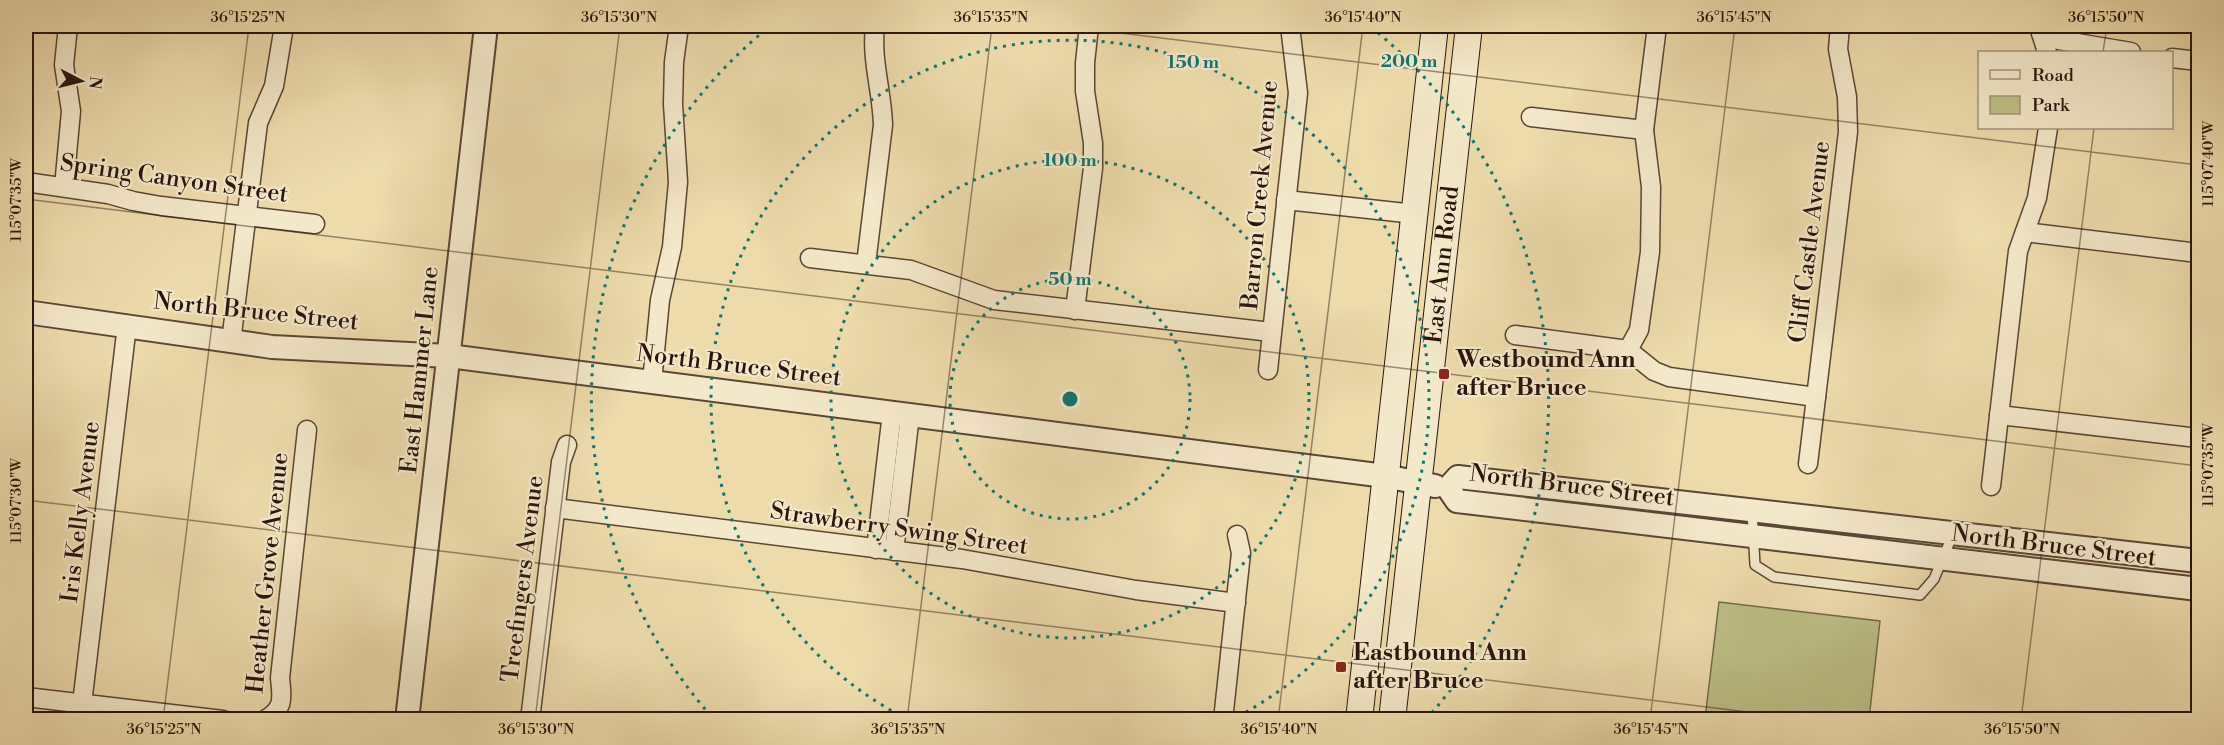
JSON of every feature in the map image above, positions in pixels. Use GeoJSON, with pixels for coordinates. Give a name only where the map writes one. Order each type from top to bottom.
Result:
{"type":"FeatureCollection","features":[{"type":"Feature","properties":{"kind":"main road","name":"East Ann Road"},"geometry":{"type":"LineString","coordinates":[[1359,720],[1435,26]]}},
{"type":"Feature","properties":{"kind":"main road","name":"East Ann Road"},"geometry":{"type":"LineString","coordinates":[[1392,720],[1469,26]]}},
{"type":"Feature","properties":{"kind":"street"},"geometry":{"type":"LineString","coordinates":[[64,187],[71,111],[64,65],[68,26]]}},
{"type":"Feature","properties":{"kind":"street"},"geometry":{"type":"LineString","coordinates":[[231,342],[258,123],[274,86],[284,26]]}},
{"type":"Feature","properties":{"kind":"street","name":"East Hammer Lane"},"geometry":{"type":"LineString","coordinates":[[407,720],[486,26]]}},
{"type":"Feature","properties":{"kind":"street"},"geometry":{"type":"LineString","coordinates":[[652,382],[660,300],[672,247],[678,182],[673,93],[679,26]]}},
{"type":"Feature","properties":{"kind":"street"},"geometry":{"type":"LineString","coordinates":[[866,264],[883,125],[882,102],[873,52],[875,26]]}},
{"type":"Feature","properties":{"kind":"street"},"geometry":{"type":"LineString","coordinates":[[1075,310],[1093,168],[1094,143],[1085,91],[1089,26]]}},
{"type":"Feature","properties":{"kind":"street","name":"Barron Creek Avenue"},"geometry":{"type":"LineString","coordinates":[[1268,370],[1298,93],[1290,26]]}},
{"type":"Feature","properties":{"kind":"street"},"geometry":{"type":"LineString","coordinates":[[1628,350],[1639,330],[1650,252],[1652,205],[1644,130],[1657,26]]}},
{"type":"Feature","properties":{"kind":"street","name":"Cliff Castle Avenue"},"geometry":{"type":"LineString","coordinates":[[1808,464],[1848,132],[1847,97],[1838,49],[1840,26]]}},
{"type":"Feature","properties":{"kind":"street"},"geometry":{"type":"LineString","coordinates":[[2041,29],[2047,51]]}},
{"type":"Feature","properties":{"kind":"street"},"geometry":{"type":"LineString","coordinates":[[2041,29],[2059,40],[2125,51]]}},
{"type":"Feature","properties":{"kind":"street"},"geometry":{"type":"LineString","coordinates":[[2173,58],[2199,61]]}},
{"type":"Feature","properties":{"kind":"street"},"geometry":{"type":"LineString","coordinates":[[1531,117],[1644,130]]}},
{"type":"Feature","properties":{"kind":"street"},"geometry":{"type":"LineString","coordinates":[[1991,486],[2018,251],[2037,198],[2048,129]]}},
{"type":"Feature","properties":{"kind":"street","name":"Spring Canyon Street"},"geometry":{"type":"LineString","coordinates":[[26,182],[108,194],[161,206],[315,224]]}},
{"type":"Feature","properties":{"kind":"street"},"geometry":{"type":"LineString","coordinates":[[1286,200],[1415,214]]}},
{"type":"Feature","properties":{"kind":"street"},"geometry":{"type":"LineString","coordinates":[[2025,232],[2199,253]]}},
{"type":"Feature","properties":{"kind":"street"},"geometry":{"type":"LineString","coordinates":[[810,258],[911,270],[994,300],[1272,332]]}},
{"type":"Feature","properties":{"kind":"street","name":"North Bruce Street"},"geometry":{"type":"LineString","coordinates":[[26,312],[272,347],[449,356],[1384,477],[1444,487]]}},
{"type":"Feature","properties":{"kind":"street","name":"Iris Kelly Avenue"},"geometry":{"type":"LineString","coordinates":[[82,704],[127,325]]}},
{"type":"Feature","properties":{"kind":"street"},"geometry":{"type":"LineString","coordinates":[[1515,334],[1628,350],[1641,358],[1654,371],[1669,377],[1816,398]]}},
{"type":"Feature","properties":{"kind":"street"},"geometry":{"type":"LineString","coordinates":[[885,550],[901,414]]}},
{"type":"Feature","properties":{"kind":"street"},"geometry":{"type":"LineString","coordinates":[[2000,416],[2199,438]]}},
{"type":"Feature","properties":{"kind":"street","name":"Heather Grove Avenue"},"geometry":{"type":"LineString","coordinates":[[267,718],[277,712],[282,701],[280,678],[307,430]]}},
{"type":"Feature","properties":{"kind":"street","name":"Treefingers Avenue"},"geometry":{"type":"LineString","coordinates":[[530,720],[561,462],[567,445]]}},
{"type":"Feature","properties":{"kind":"street","name":"North Bruce Street"},"geometry":{"type":"LineString","coordinates":[[2199,561],[1458,477],[1449,488],[1457,501],[2199,589]]}},
{"type":"Feature","properties":{"kind":"street","name":"Strawberry Swing Street"},"geometry":{"type":"LineString","coordinates":[[555,508],[962,559],[1136,590],[1236,603]]}},
{"type":"Feature","properties":{"kind":"street"},"geometry":{"type":"LineString","coordinates":[[1223,720],[1241,553],[1237,535]]}},
{"type":"Feature","properties":{"kind":"street"},"geometry":{"type":"LineString","coordinates":[[26,697],[223,720]]}},
{"type":"Feature","properties":{"kind":"lane"},"geometry":{"type":"LineString","coordinates":[[1752,511],[1755,565],[1774,577],[1920,595],[1934,579],[1953,534]]}},
{"type":"Feature","properties":{"kind":"green space"},"geometry":{"type":"Polygon","coordinates":[[[1719,602],[1880,621],[1869,719],[1705,719],[1719,602]]]}},
{"type":"Feature","properties":{"kind":"place","name":"Westbound Ann after Bruce"},"geometry":{"type":"Point","coordinates":[1444,374]}},
{"type":"Feature","properties":{"kind":"place","name":"Eastbound Ann after Bruce"},"geometry":{"type":"Point","coordinates":[1341,667]}}]}
